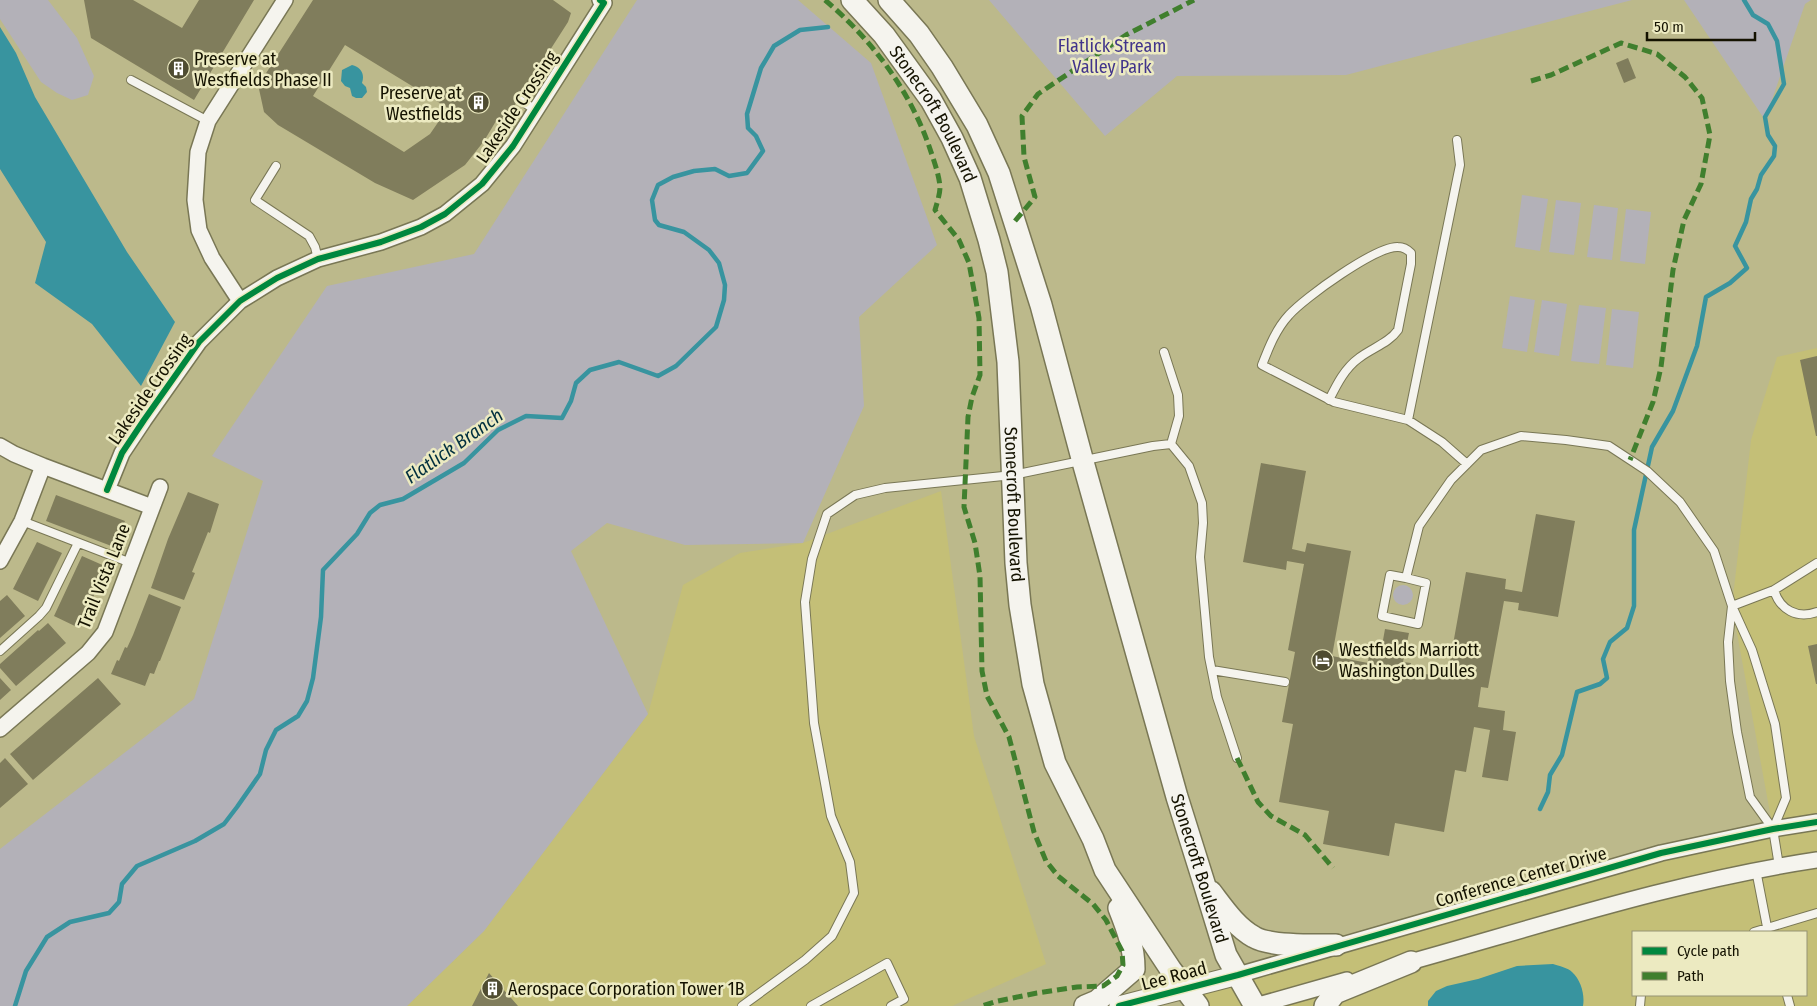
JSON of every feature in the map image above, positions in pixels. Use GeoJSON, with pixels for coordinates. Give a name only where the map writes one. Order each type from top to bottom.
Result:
{"type":"FeatureCollection","features":[{"type":"Feature","properties":{"kind":"main road","name":"Stonecroft Boulevard"},"geometry":{"type":"LineString","coordinates":[[852,0],[884,35],[931,100],[952,138],[970,178],[989,240],[998,280],[1008,362],[1016,563],[1022,622],[1033,684],[1055,763],[1094,838],[1105,870],[1198,1006]]}},
{"type":"Feature","properties":{"kind":"main road","name":"Stonecroft Boulevard"},"geometry":{"type":"LineString","coordinates":[[889,0],[919,34],[942,67],[977,125],[999,173],[1041,305],[1083,462],[1175,787],[1226,955],[1255,1006]]}},
{"type":"Feature","properties":{"kind":"main road"},"geometry":{"type":"LineString","coordinates":[[1085,1006],[1097,1001],[1134,969],[1134,953],[1131,938],[1105,870]]}},
{"type":"Feature","properties":{"kind":"main road"},"geometry":{"type":"LineString","coordinates":[[1204,883],[1238,925],[1256,938],[1299,945],[1336,946]]}},
{"type":"Feature","properties":{"kind":"main road"},"geometry":{"type":"LineString","coordinates":[[1325,1006],[1335,993],[1411,962]]}},
{"type":"Feature","properties":{"kind":"street"},"geometry":{"type":"LineString","coordinates":[[240,301],[212,258],[199,230],[195,200],[196,166],[202,136],[208,121],[285,0]]}},
{"type":"Feature","properties":{"kind":"street","name":"Lakeside Crossing"},"geometry":{"type":"LineString","coordinates":[[107,490],[122,453],[159,398],[200,342],[240,301],[277,278],[318,259],[397,237],[421,227],[445,214],[482,184],[500,163],[536,110],[603,1]]}},
{"type":"Feature","properties":{"kind":"street"},"geometry":{"type":"LineString","coordinates":[[0,446],[43,466],[152,507]]}},
{"type":"Feature","properties":{"kind":"street"},"geometry":{"type":"LineString","coordinates":[[0,561],[22,521],[43,466]]}},
{"type":"Feature","properties":{"kind":"street","name":"Trail Vista Lane"},"geometry":{"type":"LineString","coordinates":[[0,729],[88,653],[99,640],[109,623],[160,487]]}},
{"type":"Feature","properties":{"kind":"street","name":"Conference Center Drive"},"geometry":{"type":"LineString","coordinates":[[1238,975],[1661,853],[1773,829],[1817,822]]}},
{"type":"Feature","properties":{"kind":"street"},"geometry":{"type":"LineString","coordinates":[[1255,1006],[1617,903],[1704,881],[1817,860]]}},
{"type":"Feature","properties":{"kind":"street","name":"Lee Road"},"geometry":{"type":"LineString","coordinates":[[1119,1006],[1238,975]]}},
{"type":"Feature","properties":{"kind":"lane"},"geometry":{"type":"LineString","coordinates":[[131,80],[208,121]]}},
{"type":"Feature","properties":{"kind":"lane"},"geometry":{"type":"LineString","coordinates":[[518,99],[536,110]]}},
{"type":"Feature","properties":{"kind":"lane"},"geometry":{"type":"LineString","coordinates":[[1408,420],[1460,165],[1457,140]]}},
{"type":"Feature","properties":{"kind":"lane"},"geometry":{"type":"LineString","coordinates":[[276,166],[255,200],[309,236],[315,247],[318,259]]}},
{"type":"Feature","properties":{"kind":"lane"},"geometry":{"type":"LineString","coordinates":[[1329,400],[1350,365],[1394,336],[1398,330],[1410,264],[1411,253],[1406,248],[1398,246],[1390,248],[1352,267],[1334,278],[1289,314],[1270,344],[1262,365],[1329,400],[1339,404],[1408,420],[1442,442],[1467,464]]}},
{"type":"Feature","properties":{"kind":"lane"},"geometry":{"type":"LineString","coordinates":[[1164,352],[1178,395],[1179,416],[1171,444]]}},
{"type":"Feature","properties":{"kind":"lane"},"geometry":{"type":"LineString","coordinates":[[1406,578],[1420,526],[1451,480],[1481,450],[1521,436],[1566,440],[1609,446],[1647,471],[1680,502],[1714,551],[1732,606],[1752,650],[1775,724],[1786,798],[1773,829]]}},
{"type":"Feature","properties":{"kind":"lane"},"geometry":{"type":"LineString","coordinates":[[742,1006],[805,960],[832,936],[854,893],[850,862],[831,816],[814,723],[805,602],[812,559],[827,514],[855,495],[885,488],[1013,475],[1153,446],[1171,444]]}},
{"type":"Feature","properties":{"kind":"lane"},"geometry":{"type":"LineString","coordinates":[[1171,444],[1189,466],[1202,503],[1203,523],[1200,558],[1209,657],[1217,697],[1237,758]]}},
{"type":"Feature","properties":{"kind":"lane"},"geometry":{"type":"LineString","coordinates":[[22,521],[131,563]]}},
{"type":"Feature","properties":{"kind":"lane"},"geometry":{"type":"LineString","coordinates":[[0,651],[46,608],[78,543]]}},
{"type":"Feature","properties":{"kind":"lane"},"geometry":{"type":"LineString","coordinates":[[1732,606],[1774,590],[1817,563]]}},
{"type":"Feature","properties":{"kind":"lane"},"geometry":{"type":"LineString","coordinates":[[1390,575],[1406,578],[1426,583],[1418,624],[1382,616],[1390,575]]}},
{"type":"Feature","properties":{"kind":"lane"},"geometry":{"type":"LineString","coordinates":[[1774,590],[1776,598],[1790,612],[1800,615],[1817,612]]}},
{"type":"Feature","properties":{"kind":"lane"},"geometry":{"type":"LineString","coordinates":[[1732,606],[1728,642],[1730,681],[1737,732],[1750,797],[1773,829],[1779,866]]}},
{"type":"Feature","properties":{"kind":"lane"},"geometry":{"type":"LineString","coordinates":[[1212,670],[1285,682]]}},
{"type":"Feature","properties":{"kind":"lane"},"geometry":{"type":"LineString","coordinates":[[1756,870],[1768,930],[1817,913]]}},
{"type":"Feature","properties":{"kind":"lane"},"geometry":{"type":"LineString","coordinates":[[811,1006],[887,963],[904,999],[891,1006]]}},
{"type":"Feature","properties":{"kind":"shaded area"},"geometry":{"type":"Polygon","coordinates":[[[1817,348],[1817,1006],[1200,1006],[1185,989],[1773,829],[1732,606],[1751,440],[1777,357],[1817,348]]]}},
{"type":"Feature","properties":{"kind":"shaded area"},"geometry":{"type":"Polygon","coordinates":[[[941,491],[974,736],[1046,964],[952,1006],[407,1006],[484,931],[648,714],[683,585],[740,553],[803,543],[941,491]]]}},
{"type":"Feature","properties":{"kind":"green space"},"geometry":{"type":"Polygon","coordinates":[[[0,0],[48,0],[77,38],[94,76],[88,95],[72,100],[41,82],[0,19],[0,0]]]}},
{"type":"Feature","properties":{"kind":"green space"},"geometry":{"type":"Polygon","coordinates":[[[637,0],[798,0],[871,63],[937,245],[859,317],[864,406],[803,543],[685,545],[607,523],[571,551],[648,714],[484,931],[407,1006],[0,1006],[0,849],[194,699],[263,481],[212,456],[327,286],[474,254],[637,0]]]}},
{"type":"Feature","properties":{"kind":"green space","name":"Flatlick Stream Valley Park"},"geometry":{"type":"Polygon","coordinates":[[[989,0],[1632,0],[1346,75],[1177,76],[1105,136],[989,0]]]}},
{"type":"Feature","properties":{"kind":"green space"},"geometry":{"type":"Polygon","coordinates":[[[1684,0],[1811,0],[1805,4],[1765,120],[1684,0]]]}},
{"type":"Feature","properties":{"kind":"green space"},"geometry":{"type":"Polygon","coordinates":[[[1522,195],[1548,199],[1540,251],[1515,247],[1522,195]]]}},
{"type":"Feature","properties":{"kind":"green space"},"geometry":{"type":"Polygon","coordinates":[[[1556,200],[1581,203],[1574,255],[1549,252],[1556,200]]]}},
{"type":"Feature","properties":{"kind":"green space"},"geometry":{"type":"Polygon","coordinates":[[[1594,205],[1618,208],[1612,260],[1587,257],[1594,205]]]}},
{"type":"Feature","properties":{"kind":"green space"},"geometry":{"type":"Polygon","coordinates":[[[1626,209],[1651,212],[1645,264],[1620,261],[1626,209]]]}},
{"type":"Feature","properties":{"kind":"green space"},"geometry":{"type":"Polygon","coordinates":[[[1510,296],[1535,300],[1527,352],[1502,348],[1510,296]]]}},
{"type":"Feature","properties":{"kind":"green space"},"geometry":{"type":"Polygon","coordinates":[[[1542,300],[1567,304],[1559,356],[1534,352],[1542,300]]]}},
{"type":"Feature","properties":{"kind":"green space"},"geometry":{"type":"Polygon","coordinates":[[[1579,305],[1606,308],[1599,364],[1571,361],[1579,305]]]}},
{"type":"Feature","properties":{"kind":"green space"},"geometry":{"type":"Polygon","coordinates":[[[1612,309],[1639,312],[1633,368],[1606,365],[1612,309]]]}},
{"type":"Feature","properties":{"kind":"green space"},"geometry":{"type":"Polygon","coordinates":[[[1403,585],[1410,588],[1413,595],[1410,602],[1403,605],[1396,602],[1393,595],[1396,588],[1403,585]]]}},
{"type":"Feature","properties":{"kind":"water"},"geometry":{"type":"Polygon","coordinates":[[[0,27],[16,53],[35,97],[127,252],[175,322],[141,386],[92,324],[35,283],[46,242],[0,169],[0,27]]]}},
{"type":"Feature","properties":{"kind":"water"},"geometry":{"type":"Polygon","coordinates":[[[352,65],[358,67],[363,74],[362,83],[366,87],[367,92],[362,98],[352,96],[350,88],[341,81],[342,70],[352,65]]]}},
{"type":"Feature","properties":{"kind":"water"},"geometry":{"type":"Polygon","coordinates":[[[1553,964],[1568,969],[1578,979],[1582,988],[1583,1006],[1428,1006],[1428,1001],[1436,991],[1447,986],[1478,979],[1517,966],[1553,964]]]}},
{"type":"Feature","properties":{"kind":"building","name":"Preserve at Westfields Phase II"},"geometry":{"type":"Polygon","coordinates":[[[84,0],[133,0],[182,28],[199,0],[254,0],[194,100],[91,38],[84,0]]]}},
{"type":"Feature","properties":{"kind":"building","name":"Preserve at Westfields"},"geometry":{"type":"Polygon","coordinates":[[[313,0],[553,0],[571,13],[568,22],[502,125],[496,121],[484,141],[465,165],[413,200],[375,183],[278,125],[264,112],[259,89],[261,81],[313,0]],[[345,45],[313,96],[404,152],[430,134],[448,108],[345,45]]]}},
{"type":"Feature","properties":{"kind":"building"},"geometry":{"type":"Polygon","coordinates":[[[1628,58],[1636,78],[1624,83],[1616,63],[1628,58]]]}},
{"type":"Feature","properties":{"kind":"building"},"geometry":{"type":"Polygon","coordinates":[[[1817,356],[1817,436],[1816,436],[1800,360],[1817,356]]]}},
{"type":"Feature","properties":{"kind":"building","name":"Westfields Marriott Washington Dulles"},"geometry":{"type":"Polygon","coordinates":[[[1261,463],[1306,471],[1292,549],[1305,552],[1307,543],[1351,551],[1332,656],[1368,663],[1369,655],[1380,657],[1385,629],[1409,633],[1403,662],[1411,663],[1409,671],[1447,678],[1466,572],[1506,579],[1505,589],[1522,592],[1536,514],[1575,521],[1558,617],[1518,610],[1519,603],[1504,601],[1488,688],[1481,687],[1478,707],[1505,711],[1503,730],[1516,732],[1508,781],[1482,777],[1490,730],[1474,727],[1466,772],[1455,770],[1444,832],[1395,823],[1389,856],[1323,844],[1329,811],[1279,802],[1293,724],[1282,722],[1295,652],[1288,650],[1304,564],[1287,561],[1286,570],[1243,562],[1261,463]]]}},
{"type":"Feature","properties":{"kind":"building"},"geometry":{"type":"Polygon","coordinates":[[[188,492],[219,504],[210,533],[208,532],[192,572],[195,573],[184,600],[151,588],[168,539],[188,492]]]}},
{"type":"Feature","properties":{"kind":"building"},"geometry":{"type":"Polygon","coordinates":[[[56,495],[125,521],[114,547],[46,521],[56,495]]]}},
{"type":"Feature","properties":{"kind":"building"},"geometry":{"type":"Polygon","coordinates":[[[37,542],[62,553],[38,601],[13,589],[37,542]]]}},
{"type":"Feature","properties":{"kind":"building"},"geometry":{"type":"Polygon","coordinates":[[[82,556],[107,567],[79,628],[54,616],[82,556]]]}},
{"type":"Feature","properties":{"kind":"building"},"geometry":{"type":"Polygon","coordinates":[[[149,594],[181,607],[160,661],[154,674],[150,673],[145,686],[111,674],[125,647],[127,648],[149,594]]]}},
{"type":"Feature","properties":{"kind":"building"},"geometry":{"type":"Polygon","coordinates":[[[7,595],[25,616],[0,638],[0,601],[7,595]]]}},
{"type":"Feature","properties":{"kind":"building"},"geometry":{"type":"Polygon","coordinates":[[[48,623],[66,643],[16,686],[0,668],[0,664],[48,623]]]}},
{"type":"Feature","properties":{"kind":"building"},"geometry":{"type":"Polygon","coordinates":[[[1817,644],[1817,684],[1816,684],[1808,646],[1817,644]]]}},
{"type":"Feature","properties":{"kind":"building"},"geometry":{"type":"Polygon","coordinates":[[[0,678],[11,690],[0,700],[0,678]]]}},
{"type":"Feature","properties":{"kind":"building"},"geometry":{"type":"Polygon","coordinates":[[[98,678],[121,704],[33,780],[10,754],[98,678]]]}},
{"type":"Feature","properties":{"kind":"building"},"geometry":{"type":"Polygon","coordinates":[[[5,758],[28,784],[0,808],[0,763],[5,758]]]}},
{"type":"Feature","properties":{"kind":"building","name":"Aerospace Corporation Tower 1B"},"geometry":{"type":"Polygon","coordinates":[[[489,973],[518,1006],[472,1006],[489,973]]]}},
{"type":"Feature","properties":{"kind":"waterway"},"geometry":{"type":"LineString","coordinates":[[1540,809],[1548,792],[1550,775],[1562,755],[1577,692],[1600,684],[1607,678],[1603,659],[1610,642],[1627,628],[1634,606],[1634,530],[1652,447],[1673,411],[1697,346],[1706,297],[1730,283],[1747,268],[1735,246],[1746,222],[1751,199],[1757,189],[1761,175],[1774,156],[1775,146],[1768,135],[1765,117],[1784,84],[1777,41],[1768,24],[1753,15],[1744,0]]}},
{"type":"Feature","properties":{"kind":"waterway","name":"Flatlick Branch"},"geometry":{"type":"LineString","coordinates":[[15,1006],[26,971],[47,937],[70,922],[109,913],[119,902],[122,884],[137,866],[195,841],[224,824],[237,807],[260,774],[266,750],[276,730],[298,716],[307,701],[313,678],[321,617],[323,570],[357,534],[370,513],[380,505],[403,499],[464,463],[498,430],[526,416],[562,418],[571,401],[576,383],[590,370],[619,362],[658,376],[676,366],[716,327],[724,300],[725,285],[719,263],[709,250],[684,232],[659,225],[655,220],[652,200],[658,185],[673,177],[694,171],[715,169],[729,176],[747,173],[763,151],[756,136],[748,128],[747,114],[761,68],[774,46],[800,30],[828,27]]}},
{"type":"Feature","properties":{"kind":"marked path"},"geometry":{"type":"LineString","coordinates":[[825,0],[873,48],[887,66],[911,105],[921,125],[936,166],[940,190],[935,210],[959,240],[969,263],[979,318],[980,375],[972,397],[968,417],[964,507],[975,543],[980,576],[982,671],[987,696],[1009,737],[1034,832],[1046,861],[1058,876],[1093,904],[1106,920],[1122,951],[1123,965],[1117,976],[1103,986],[1077,987],[1037,993],[982,1006]]}},
{"type":"Feature","properties":{"kind":"marked path"},"geometry":{"type":"LineString","coordinates":[[1015,221],[1035,197],[1024,157],[1022,116],[1038,94],[1126,35],[1194,0]]}},
{"type":"Feature","properties":{"kind":"marked path"},"geometry":{"type":"LineString","coordinates":[[1531,81],[1551,75],[1621,43],[1657,54],[1685,77],[1702,98],[1710,135],[1701,184],[1684,220],[1673,270],[1661,367],[1653,402],[1630,460]]}},
{"type":"Feature","properties":{"kind":"marked path"},"geometry":{"type":"LineString","coordinates":[[1237,758],[1258,802],[1271,816],[1305,835],[1333,868]]}},
{"type":"Feature","properties":{"kind":"cycle path"},"geometry":{"type":"LineString","coordinates":[[107,490],[122,453],[144,420],[199,342],[240,301],[277,278],[318,259],[381,242],[421,227],[445,214],[482,184],[513,146],[604,3],[600,0]]}},
{"type":"Feature","properties":{"kind":"cycle path"},"geometry":{"type":"LineString","coordinates":[[1119,1006],[1238,975],[1661,853],[1773,829],[1817,822]]}},
{"type":"Feature","properties":{"kind":"place","name":"Preserve at Westfields Phase II"},"geometry":{"type":"Point","coordinates":[178,69]}},
{"type":"Feature","properties":{"kind":"place","name":"Preserve at Westfields"},"geometry":{"type":"Point","coordinates":[478,103]}},
{"type":"Feature","properties":{"kind":"place","name":"Westfields Marriott Washington Dulles"},"geometry":{"type":"Point","coordinates":[1323,660]}},
{"type":"Feature","properties":{"kind":"place","name":"Aerospace Corporation Tower 1B"},"geometry":{"type":"Point","coordinates":[492,989]}}]}
